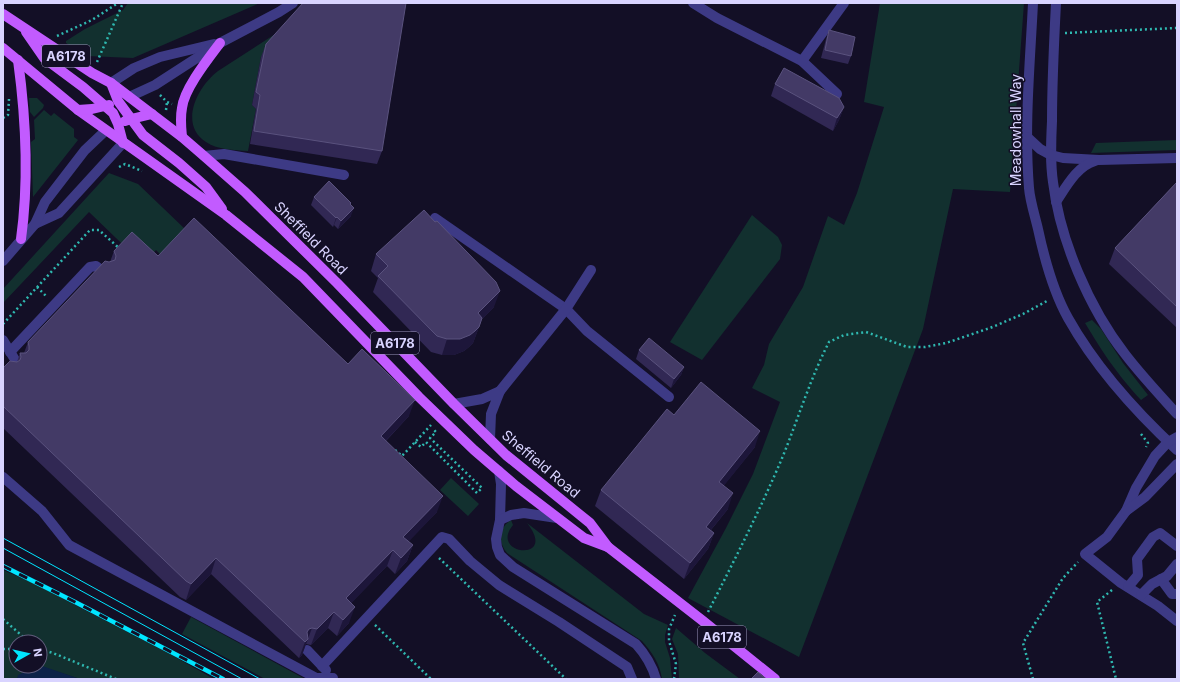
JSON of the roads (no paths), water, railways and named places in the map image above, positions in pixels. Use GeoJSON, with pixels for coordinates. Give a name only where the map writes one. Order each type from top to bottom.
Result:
{"type":"FeatureCollection","features":[{"type":"Feature","properties":{"kind":"main road","name":"A6178"},"geometry":{"type":"LineString","coordinates":[[3,14],[111,84]]}},
{"type":"Feature","properties":{"kind":"main road"},"geometry":{"type":"LineString","coordinates":[[22,27],[44,58],[79,84],[106,106],[113,114],[118,124],[123,143]]}},
{"type":"Feature","properties":{"kind":"main road"},"geometry":{"type":"LineString","coordinates":[[182,137],[182,107],[196,76],[220,43]]}},
{"type":"Feature","properties":{"kind":"main road","name":"A6178"},"geometry":{"type":"LineString","coordinates":[[3,48],[78,110],[105,130]]}},
{"type":"Feature","properties":{"kind":"main road"},"geometry":{"type":"LineString","coordinates":[[18,60],[22,92],[25,143],[24,215],[21,239]]}},
{"type":"Feature","properties":{"kind":"main road","name":"Sheffield Road"},"geometry":{"type":"LineString","coordinates":[[111,84],[182,137],[245,192],[506,455],[590,523],[608,547],[776,679]]}},
{"type":"Feature","properties":{"kind":"main road","name":"Sheffield Road"},"geometry":{"type":"LineString","coordinates":[[111,84],[118,102],[143,135],[179,163],[206,187],[226,215]]}},
{"type":"Feature","properties":{"kind":"main road"},"geometry":{"type":"LineString","coordinates":[[78,110],[106,106],[128,97]]}},
{"type":"Feature","properties":{"kind":"main road"},"geometry":{"type":"LineString","coordinates":[[105,130],[130,118],[152,114]]}},
{"type":"Feature","properties":{"kind":"main road","name":"Sheffield Road"},"geometry":{"type":"LineString","coordinates":[[105,130],[226,215],[303,277],[419,397],[474,450],[516,486],[584,538],[608,547]]}},
{"type":"Feature","properties":{"kind":"street"},"geometry":{"type":"LineString","coordinates":[[128,97],[155,85],[220,43],[293,3]]}},
{"type":"Feature","properties":{"kind":"street"},"geometry":{"type":"LineString","coordinates":[[693,3],[717,18],[802,61],[837,94]]}},
{"type":"Feature","properties":{"kind":"street"},"geometry":{"type":"LineString","coordinates":[[802,61],[844,3]]}},
{"type":"Feature","properties":{"kind":"street","name":"Meadowhall Way"},"geometry":{"type":"LineString","coordinates":[[1033,3],[1027,137],[1031,196],[1047,266],[1067,317],[1096,360],[1123,397],[1144,419],[1172,440],[1177,450]]}},
{"type":"Feature","properties":{"kind":"street"},"geometry":{"type":"LineString","coordinates":[[1056,3],[1051,155],[1056,202],[1063,232],[1086,290],[1106,326],[1124,353],[1177,414]]}},
{"type":"Feature","properties":{"kind":"street"},"geometry":{"type":"LineString","coordinates":[[111,84],[134,68],[160,56],[220,43]]}},
{"type":"Feature","properties":{"kind":"street"},"geometry":{"type":"LineString","coordinates":[[3,261],[34,224],[45,202],[85,150],[105,130]]}},
{"type":"Feature","properties":{"kind":"street"},"geometry":{"type":"LineString","coordinates":[[1027,137],[1040,149],[1051,155],[1063,158],[1099,160],[1177,158]]}},
{"type":"Feature","properties":{"kind":"street"},"geometry":{"type":"LineString","coordinates":[[34,224],[59,212],[123,143]]}},
{"type":"Feature","properties":{"kind":"street"},"geometry":{"type":"LineString","coordinates":[[204,156],[224,154],[344,175]]}},
{"type":"Feature","properties":{"kind":"street"},"geometry":{"type":"LineString","coordinates":[[1056,202],[1086,165],[1099,160]]}},
{"type":"Feature","properties":{"kind":"street"},"geometry":{"type":"LineString","coordinates":[[435,218],[566,310],[587,331],[668,397]]}},
{"type":"Feature","properties":{"kind":"street"},"geometry":{"type":"LineString","coordinates":[[10,352],[90,268],[96,266],[104,272]]}},
{"type":"Feature","properties":{"kind":"street"},"geometry":{"type":"LineString","coordinates":[[490,439],[491,414],[500,391],[566,310],[591,270]]}},
{"type":"Feature","properties":{"kind":"street"},"geometry":{"type":"LineString","coordinates":[[3,340],[17,363]]}},
{"type":"Feature","properties":{"kind":"street"},"geometry":{"type":"LineString","coordinates":[[454,404],[482,399],[500,391]]}},
{"type":"Feature","properties":{"kind":"street"},"geometry":{"type":"LineString","coordinates":[[1172,440],[1155,456],[1136,488],[1126,511],[1107,537],[1085,554],[1124,585],[1158,606],[1177,621]]}},
{"type":"Feature","properties":{"kind":"street"},"geometry":{"type":"LineString","coordinates":[[1126,511],[1145,497],[1177,464]]}},
{"type":"Feature","properties":{"kind":"street"},"geometry":{"type":"LineString","coordinates":[[499,471],[501,484],[500,520],[496,539],[500,555],[513,567],[636,644],[646,654],[653,666],[656,679]]}},
{"type":"Feature","properties":{"kind":"street"},"geometry":{"type":"LineString","coordinates":[[3,477],[42,511],[69,545],[316,678],[333,679]]}},
{"type":"Feature","properties":{"kind":"street"},"geometry":{"type":"LineString","coordinates":[[500,520],[511,515],[524,513],[557,518]]}},
{"type":"Feature","properties":{"kind":"street"},"geometry":{"type":"LineString","coordinates":[[1124,585],[1138,575],[1137,559],[1153,537],[1160,533],[1176,544]]}},
{"type":"Feature","properties":{"kind":"street"},"geometry":{"type":"LineString","coordinates":[[322,666],[442,538],[449,539],[470,560],[499,585],[559,622],[627,667],[632,679]]}},
{"type":"Feature","properties":{"kind":"street"},"geometry":{"type":"LineString","coordinates":[[1141,595],[1152,584],[1167,576],[1177,564]]}},
{"type":"Feature","properties":{"kind":"street"},"geometry":{"type":"LineString","coordinates":[[1161,579],[1172,594],[1177,594]]}},
{"type":"Feature","properties":{"kind":"street"},"geometry":{"type":"LineString","coordinates":[[307,650],[333,679]]}},
{"type":"Feature","properties":{"kind":"water"},"geometry":{"type":"Polygon","coordinates":[[[48,668],[80,679],[17,679],[18,675],[48,674],[48,668]]]}},
{"type":"Feature","properties":{"kind":"tram line"},"geometry":{"type":"LineString","coordinates":[[3,538],[260,679]]}},
{"type":"Feature","properties":{"kind":"tram line"},"geometry":{"type":"LineString","coordinates":[[3,548],[242,679]]}},
{"type":"Feature","properties":{"kind":"railway"},"geometry":{"type":"LineString","coordinates":[[3,566],[223,679]]}}]}
